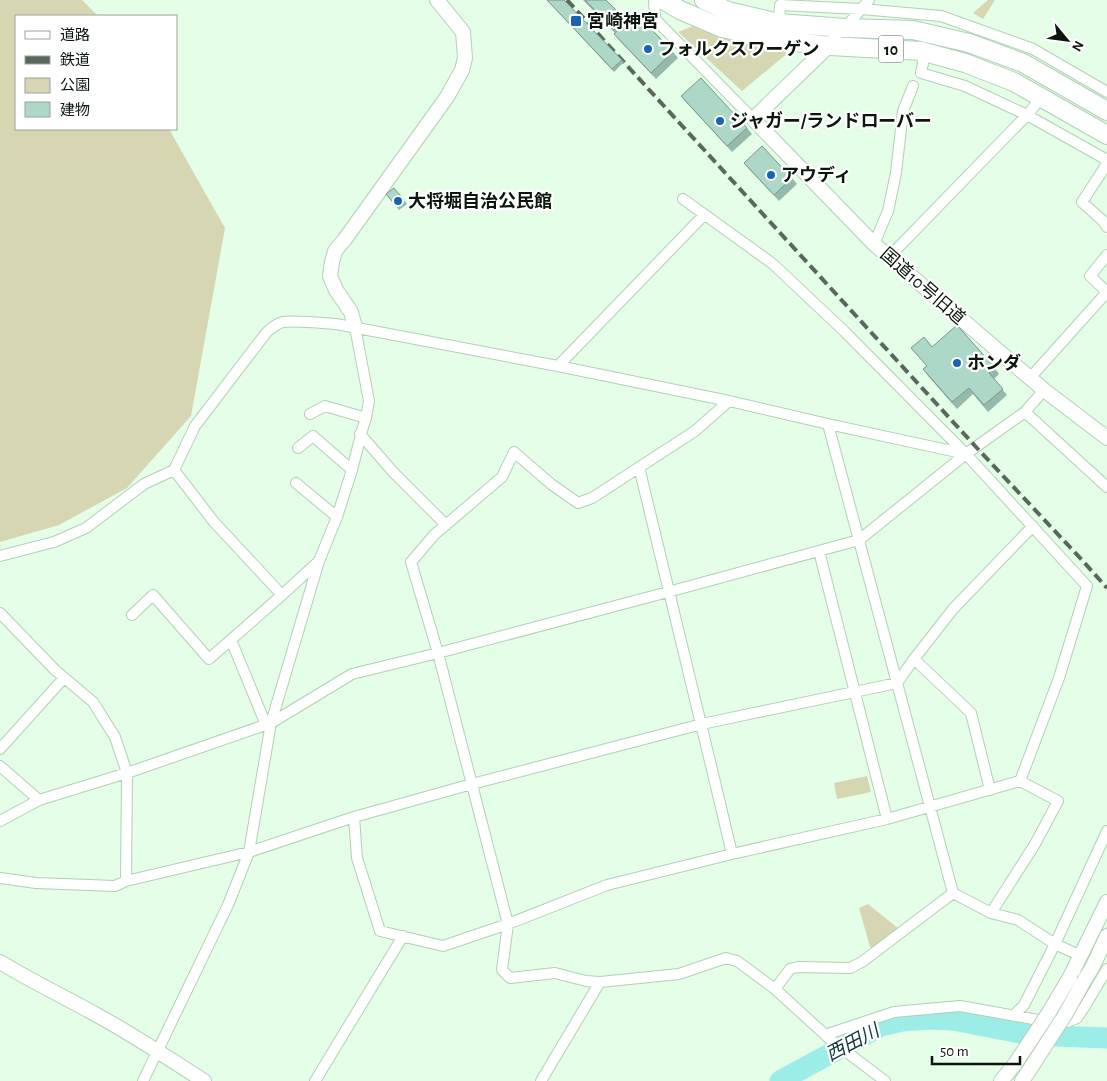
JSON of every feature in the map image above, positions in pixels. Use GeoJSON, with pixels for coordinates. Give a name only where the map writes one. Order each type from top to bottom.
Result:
{"type":"FeatureCollection","features":[{"type":"Feature","properties":{"kind":"highway","name":"10"},"geometry":{"type":"LineString","coordinates":[[663,0],[680,10],[722,28],[777,40],[830,46],[921,51],[966,62],[1014,82],[1107,136]]}},
{"type":"Feature","properties":{"kind":"highway","name":"10"},"geometry":{"type":"LineString","coordinates":[[704,0],[730,6],[779,23],[845,28],[913,30],[969,43],[1023,63],[1107,111]]}},
{"type":"Feature","properties":{"kind":"street"},"geometry":{"type":"LineString","coordinates":[[143,1081],[228,905],[249,852],[269,724],[319,561],[337,517],[352,470],[369,401],[351,312],[336,290],[330,276],[332,262],[335,251],[447,97],[462,70],[465,58],[463,32],[438,0]]}},
{"type":"Feature","properties":{"kind":"street"},"geometry":{"type":"LineString","coordinates":[[654,0],[655,19],[753,118],[830,46],[869,0]]}},
{"type":"Feature","properties":{"kind":"street"},"geometry":{"type":"LineString","coordinates":[[779,23],[780,5],[861,9],[941,16],[1033,50],[1107,92]]}},
{"type":"Feature","properties":{"kind":"street"},"geometry":{"type":"LineString","coordinates":[[921,51],[923,63],[921,73],[965,86],[1027,115],[1107,160]]}},
{"type":"Feature","properties":{"kind":"street"},"geometry":{"type":"LineString","coordinates":[[874,244],[888,211],[896,173],[903,111],[913,86]]}},
{"type":"Feature","properties":{"kind":"street"},"geometry":{"type":"LineString","coordinates":[[889,257],[1027,115],[1042,97]]}},
{"type":"Feature","properties":{"kind":"street","name":"国道10号旧道"},"geometry":{"type":"LineString","coordinates":[[753,118],[874,244],[1044,390],[1107,438]]}},
{"type":"Feature","properties":{"kind":"street"},"geometry":{"type":"LineString","coordinates":[[1107,164],[1082,202],[1107,227]]}},
{"type":"Feature","properties":{"kind":"street"},"geometry":{"type":"LineString","coordinates":[[683,199],[773,264],[844,331],[966,454],[1087,586],[1059,678],[1020,781]]}},
{"type":"Feature","properties":{"kind":"street"},"geometry":{"type":"LineString","coordinates":[[558,366],[704,215]]}},
{"type":"Feature","properties":{"kind":"street"},"geometry":{"type":"LineString","coordinates":[[1030,378],[1107,292],[1090,276],[1107,255]]}},
{"type":"Feature","properties":{"kind":"street"},"geometry":{"type":"LineString","coordinates":[[0,556],[54,542],[86,528],[144,484],[174,470],[195,426],[266,333],[273,326],[283,322],[336,324],[355,327],[558,366],[730,401],[966,454]]}},
{"type":"Feature","properties":{"kind":"street"},"geometry":{"type":"LineString","coordinates":[[0,821],[39,800],[127,773],[269,724],[352,674],[438,653],[859,540],[966,454],[1025,412],[1044,390]]}},
{"type":"Feature","properties":{"kind":"street"},"geometry":{"type":"LineString","coordinates":[[730,401],[695,431],[592,498],[578,503],[551,484],[514,452],[502,476],[434,535],[411,562],[438,653],[508,924],[502,970],[510,978],[555,973],[586,981],[600,982],[679,974],[726,958],[737,961],[775,989],[829,1038],[885,1081]]}},
{"type":"Feature","properties":{"kind":"street"},"geometry":{"type":"LineString","coordinates":[[310,414],[324,406],[366,418]]}},
{"type":"Feature","properties":{"kind":"street"},"geometry":{"type":"LineString","coordinates":[[1025,412],[1107,487]]}},
{"type":"Feature","properties":{"kind":"street"},"geometry":{"type":"LineString","coordinates":[[828,424],[953,894],[991,913],[1018,920],[1055,944],[1081,956]]}},
{"type":"Feature","properties":{"kind":"street"},"geometry":{"type":"LineString","coordinates":[[360,434],[394,473],[446,525]]}},
{"type":"Feature","properties":{"kind":"street"},"geometry":{"type":"LineString","coordinates":[[298,448],[313,436],[352,470]]}},
{"type":"Feature","properties":{"kind":"street"},"geometry":{"type":"LineString","coordinates":[[639,467],[732,854]]}},
{"type":"Feature","properties":{"kind":"street"},"geometry":{"type":"LineString","coordinates":[[174,470],[214,522],[282,596]]}},
{"type":"Feature","properties":{"kind":"street"},"geometry":{"type":"LineString","coordinates":[[296,483],[337,517]]}},
{"type":"Feature","properties":{"kind":"street"},"geometry":{"type":"LineString","coordinates":[[0,878],[36,883],[115,886],[126,881],[249,852],[354,817],[472,784],[702,724],[897,683],[953,609],[1033,526]]}},
{"type":"Feature","properties":{"kind":"street"},"geometry":{"type":"LineString","coordinates":[[819,551],[887,819]]}},
{"type":"Feature","properties":{"kind":"street"},"geometry":{"type":"LineString","coordinates":[[132,615],[152,595],[209,659],[282,596],[319,561]]}},
{"type":"Feature","properties":{"kind":"street"},"geometry":{"type":"LineString","coordinates":[[0,614],[55,670],[92,702],[115,737],[127,773],[126,881]]}},
{"type":"Feature","properties":{"kind":"street"},"geometry":{"type":"LineString","coordinates":[[231,640],[269,724]]}},
{"type":"Feature","properties":{"kind":"street"},"geometry":{"type":"LineString","coordinates":[[914,659],[971,713],[990,790]]}},
{"type":"Feature","properties":{"kind":"street"},"geometry":{"type":"LineString","coordinates":[[0,749],[64,678]]}},
{"type":"Feature","properties":{"kind":"street"},"geometry":{"type":"LineString","coordinates":[[0,766],[39,800]]}},
{"type":"Feature","properties":{"kind":"street"},"geometry":{"type":"LineString","coordinates":[[354,817],[357,858],[380,931],[443,946],[508,924],[607,885],[887,819],[1020,781],[1058,801],[1035,844],[991,913]]}},
{"type":"Feature","properties":{"kind":"street"},"geometry":{"type":"LineString","coordinates":[[1014,1015],[1024,1005],[1055,944],[1107,831]]}},
{"type":"Feature","properties":{"kind":"street"},"geometry":{"type":"LineString","coordinates":[[775,989],[790,970],[798,967],[850,968],[862,962],[953,894]]}},
{"type":"Feature","properties":{"kind":"street"},"geometry":{"type":"LineString","coordinates":[[1001,1081],[1015,1064],[1070,977],[1107,902]]}},
{"type":"Feature","properties":{"kind":"street"},"geometry":{"type":"LineString","coordinates":[[315,1081],[403,936]]}},
{"type":"Feature","properties":{"kind":"street"},"geometry":{"type":"LineString","coordinates":[[829,1038],[894,1012],[930,1008],[960,1006],[1067,1022],[1077,1018],[1099,974],[1107,936]]}},
{"type":"Feature","properties":{"kind":"street"},"geometry":{"type":"LineString","coordinates":[[0,962],[95,1014],[204,1081]]}},
{"type":"Feature","properties":{"kind":"street"},"geometry":{"type":"LineString","coordinates":[[1022,1081],[1065,1015],[1099,974]]}},
{"type":"Feature","properties":{"kind":"street"},"geometry":{"type":"LineString","coordinates":[[541,1081],[600,982]]}},
{"type":"Feature","properties":{"kind":"green space"},"geometry":{"type":"Polygon","coordinates":[[[0,0],[82,0],[97,15],[15,15],[15,130],[170,130],[225,228],[191,416],[127,488],[59,525],[0,542],[0,0]]]}},
{"type":"Feature","properties":{"kind":"green space"},"geometry":{"type":"Polygon","coordinates":[[[988,0],[995,0],[983,19],[973,13],[988,0]]]}},
{"type":"Feature","properties":{"kind":"green space"},"geometry":{"type":"Polygon","coordinates":[[[693,26],[722,38],[789,52],[742,91],[678,32],[693,26]]]}},
{"type":"Feature","properties":{"kind":"green space"},"geometry":{"type":"Polygon","coordinates":[[[867,776],[871,792],[837,799],[834,783],[867,776]]]}},
{"type":"Feature","properties":{"kind":"green space"},"geometry":{"type":"Polygon","coordinates":[[[868,904],[899,929],[874,948],[870,947],[859,908],[868,904]]]}},
{"type":"Feature","properties":{"kind":"building"},"geometry":{"type":"Polygon","coordinates":[[[547,0],[564,0],[622,60],[612,69],[547,0]]]}},
{"type":"Feature","properties":{"kind":"building"},"geometry":{"type":"Polygon","coordinates":[[[585,0],[606,0],[625,19],[614,30],[585,0]]]}},
{"type":"Feature","properties":{"kind":"building"},"geometry":{"type":"Polygon","coordinates":[[[636,13],[673,52],[651,73],[614,34],[636,13]]]}},
{"type":"Feature","properties":{"kind":"building"},"geometry":{"type":"Polygon","coordinates":[[[701,78],[747,128],[727,146],[681,96],[701,78]]]}},
{"type":"Feature","properties":{"kind":"building"},"geometry":{"type":"Polygon","coordinates":[[[762,146],[792,178],[774,195],[744,163],[762,146]]]}},
{"type":"Feature","properties":{"kind":"building","name":"大将堀自治公民館"},"geometry":{"type":"Polygon","coordinates":[[[394,188],[404,200],[396,206],[386,194],[394,188]]]}},
{"type":"Feature","properties":{"kind":"building","name":"ホンダ"},"geometry":{"type":"Polygon","coordinates":[[[957,325],[995,368],[989,373],[1003,389],[984,405],[969,388],[952,402],[923,369],[927,366],[911,348],[924,337],[932,347],[957,325]]]}},
{"type":"Feature","properties":{"kind":"waterway","name":"西田川"},"geometry":{"type":"LineString","coordinates":[[780,1081],[881,1026],[902,1021],[953,1020],[1030,1035],[1107,1038]]}},
{"type":"Feature","properties":{"kind":"railway"},"geometry":{"type":"LineString","coordinates":[[567,0],[1107,588]]}},
{"type":"Feature","properties":{"kind":"place","name":"宮崎神宮"},"geometry":{"type":"Point","coordinates":[576,21]}},
{"type":"Feature","properties":{"kind":"place","name":"フォルクスワーゲン"},"geometry":{"type":"Point","coordinates":[648,49]}},
{"type":"Feature","properties":{"kind":"place","name":"ジャガー/ランドローバー"},"geometry":{"type":"Point","coordinates":[720,121]}},
{"type":"Feature","properties":{"kind":"place","name":"アウディ"},"geometry":{"type":"Point","coordinates":[771,175]}},
{"type":"Feature","properties":{"kind":"place","name":"大将堀自治公民館"},"geometry":{"type":"Point","coordinates":[398,201]}},
{"type":"Feature","properties":{"kind":"place","name":"ホンダ"},"geometry":{"type":"Point","coordinates":[957,363]}}]}
